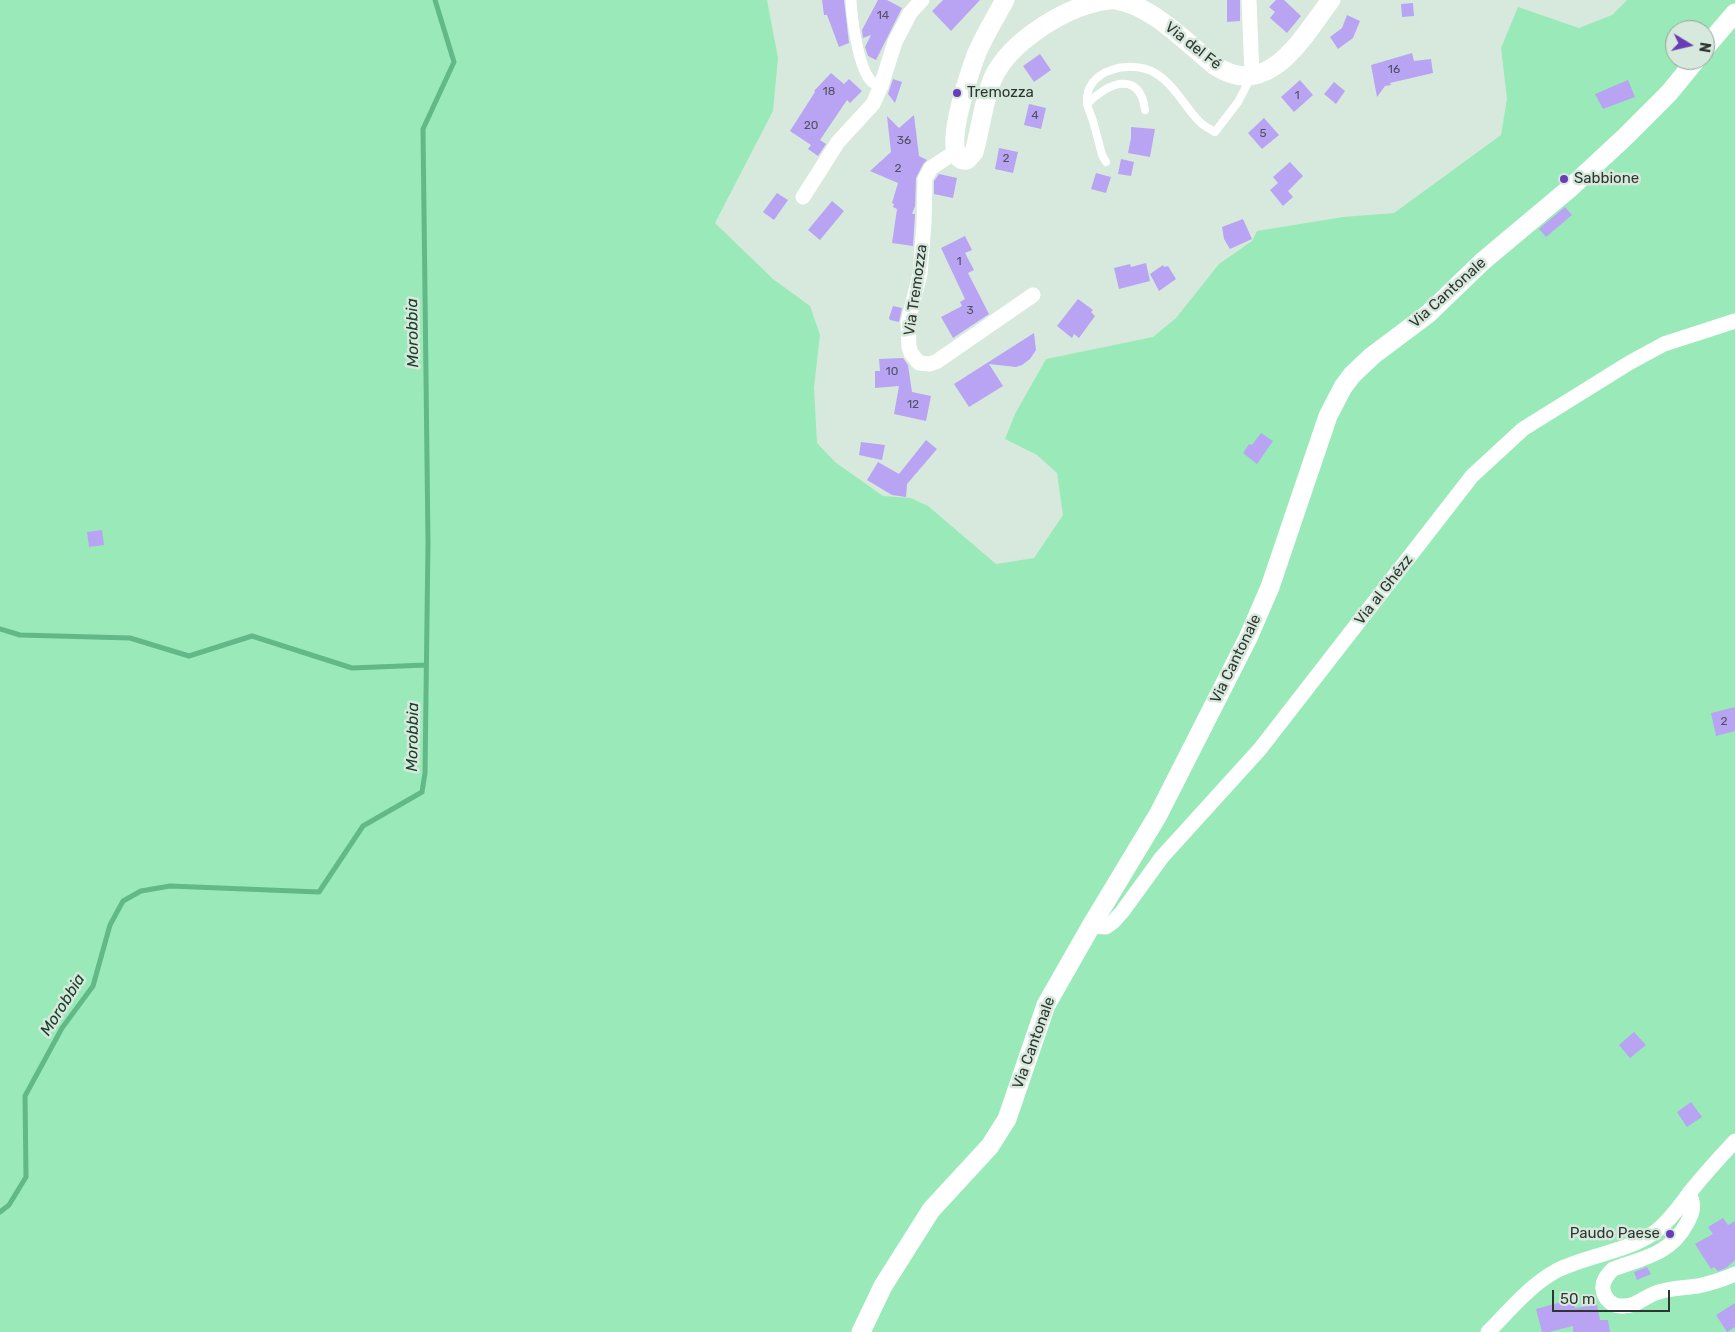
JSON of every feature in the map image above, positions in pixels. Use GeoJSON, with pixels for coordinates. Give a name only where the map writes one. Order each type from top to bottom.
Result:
{"type":"FeatureCollection","features":[{"type":"Feature","properties":{"kind":"street"},"geometry":{"type":"LineString","coordinates":[[851,0],[856,40],[865,70],[871,81],[881,86]]}},
{"type":"Feature","properties":{"kind":"street"},"geometry":{"type":"LineString","coordinates":[[803,196],[838,142],[873,104],[881,86],[895,42],[910,13],[922,0]]}},
{"type":"Feature","properties":{"kind":"street"},"geometry":{"type":"LineString","coordinates":[[1005,0],[985,36],[967,82],[955,134],[955,152],[963,161],[967,160],[974,152],[986,100],[994,77],[1006,58],[1046,25],[1091,3],[1110,0]]}},
{"type":"Feature","properties":{"kind":"street","name":"Via del Fé"},"geometry":{"type":"LineString","coordinates":[[1116,0],[1125,1],[1144,10],[1221,70],[1242,76],[1252,75],[1272,68],[1285,58],[1304,38],[1332,0]]}},
{"type":"Feature","properties":{"kind":"street"},"geometry":{"type":"LineString","coordinates":[[1249,0],[1252,75]]}},
{"type":"Feature","properties":{"kind":"street"},"geometry":{"type":"LineString","coordinates":[[1715,36],[1735,13]]}},
{"type":"Feature","properties":{"kind":"street","name":"Via Cantonale"},"geometry":{"type":"LineString","coordinates":[[861,1332],[883,1286],[931,1210],[978,1160],[998,1135],[1012,1106],[1046,1005],[1158,814],[1248,638],[1270,587],[1328,416],[1343,387],[1352,375],[1372,356],[1428,314],[1482,261],[1569,189],[1625,138],[1670,93],[1688,70]]}},
{"type":"Feature","properties":{"kind":"street","name":"Via Tremozza"},"geometry":{"type":"LineString","coordinates":[[955,152],[931,168],[926,179],[920,274],[908,322],[911,353],[919,363],[929,364],[936,362],[1033,295]]}},
{"type":"Feature","properties":{"kind":"street","name":"Via al Ghézz"},"geometry":{"type":"LineString","coordinates":[[1091,926],[1106,927],[1122,912],[1162,857],[1260,749],[1472,476],[1523,429],[1629,363],[1664,344],[1735,321]]}},
{"type":"Feature","properties":{"kind":"street"},"geometry":{"type":"LineString","coordinates":[[1488,1332],[1532,1289],[1555,1272],[1576,1263],[1605,1255],[1655,1232],[1668,1221],[1689,1193],[1735,1140]]}},
{"type":"Feature","properties":{"kind":"street"},"geometry":{"type":"LineString","coordinates":[[1689,1193],[1693,1202],[1691,1214],[1675,1241],[1666,1249],[1613,1270],[1604,1280],[1604,1294],[1611,1304],[1625,1307],[1638,1303],[1659,1292],[1699,1286],[1735,1274]]}},
{"type":"Feature","properties":{"kind":"lane"},"geometry":{"type":"LineString","coordinates":[[1106,162],[1102,155],[1087,104],[1088,93],[1092,84],[1108,71],[1131,66],[1144,68],[1164,80],[1200,122],[1215,132],[1238,102],[1252,75]]}},
{"type":"Feature","properties":{"kind":"lane"},"geometry":{"type":"LineString","coordinates":[[1087,104],[1104,89],[1119,84],[1133,86],[1137,90],[1144,102],[1144,110]]}},
{"type":"Feature","properties":{"kind":"green space"},"geometry":{"type":"Polygon","coordinates":[[[0,0],[767,0],[778,58],[773,111],[715,223],[773,279],[810,306],[820,335],[814,388],[817,443],[835,462],[883,496],[911,498],[928,506],[996,564],[1034,558],[1063,515],[1057,473],[1037,455],[1005,439],[1015,414],[1046,359],[1153,337],[1176,318],[1219,264],[1252,241],[1257,231],[1343,217],[1394,213],[1501,135],[1507,99],[1501,48],[1518,7],[1579,28],[1612,15],[1627,0],[1735,0],[1735,1332],[0,1332],[0,0]]]}},
{"type":"Feature","properties":{"kind":"building"},"geometry":{"type":"Polygon","coordinates":[[[822,0],[844,0],[849,43],[839,47],[827,15],[824,15],[822,0]]]}},
{"type":"Feature","properties":{"kind":"building"},"geometry":{"type":"Polygon","coordinates":[[[878,0],[887,0],[902,8],[876,60],[868,56],[865,47],[871,35],[863,38],[862,30],[878,0]]]}},
{"type":"Feature","properties":{"kind":"building"},"geometry":{"type":"Polygon","coordinates":[[[943,0],[980,0],[951,31],[932,11],[943,0]]]}},
{"type":"Feature","properties":{"kind":"building"},"geometry":{"type":"Polygon","coordinates":[[[1227,0],[1240,0],[1240,21],[1227,22],[1227,0]]]}},
{"type":"Feature","properties":{"kind":"building"},"geometry":{"type":"Polygon","coordinates":[[[1276,0],[1284,0],[1301,16],[1287,33],[1270,18],[1275,12],[1269,7],[1276,0]]]}},
{"type":"Feature","properties":{"kind":"building"},"geometry":{"type":"Polygon","coordinates":[[[1413,3],[1414,16],[1402,17],[1401,4],[1413,3]]]}},
{"type":"Feature","properties":{"kind":"building"},"geometry":{"type":"Polygon","coordinates":[[[1347,15],[1360,21],[1353,38],[1338,49],[1330,37],[1342,28],[1347,15]]]}},
{"type":"Feature","properties":{"kind":"building"},"geometry":{"type":"Polygon","coordinates":[[[1412,53],[1414,61],[1431,59],[1433,73],[1390,83],[1391,85],[1385,86],[1377,97],[1371,65],[1412,53]]]}},
{"type":"Feature","properties":{"kind":"building"},"geometry":{"type":"Polygon","coordinates":[[[1040,54],[1051,70],[1034,82],[1023,66],[1040,54]]]}},
{"type":"Feature","properties":{"kind":"building"},"geometry":{"type":"Polygon","coordinates":[[[831,73],[844,84],[849,79],[862,91],[850,103],[847,100],[820,140],[826,144],[818,156],[808,149],[811,145],[790,131],[814,91],[831,73]]]}},
{"type":"Feature","properties":{"kind":"building"},"geometry":{"type":"Polygon","coordinates":[[[893,79],[902,82],[895,103],[888,94],[893,79]]]}},
{"type":"Feature","properties":{"kind":"building"},"geometry":{"type":"Polygon","coordinates":[[[1300,80],[1313,95],[1294,112],[1281,97],[1300,80]]]}},
{"type":"Feature","properties":{"kind":"building"},"geometry":{"type":"Polygon","coordinates":[[[1628,80],[1635,97],[1603,109],[1595,94],[1628,80]]]}},
{"type":"Feature","properties":{"kind":"building"},"geometry":{"type":"Polygon","coordinates":[[[1334,82],[1345,91],[1336,104],[1324,94],[1334,82]]]}},
{"type":"Feature","properties":{"kind":"building"},"geometry":{"type":"Polygon","coordinates":[[[1029,104],[1046,108],[1041,129],[1024,125],[1029,104]]]}},
{"type":"Feature","properties":{"kind":"building"},"geometry":{"type":"Polygon","coordinates":[[[914,115],[919,156],[927,160],[916,178],[915,206],[912,214],[915,214],[913,246],[892,243],[897,209],[893,207],[894,204],[892,203],[898,183],[870,171],[891,152],[887,116],[899,128],[914,115]]]}},
{"type":"Feature","properties":{"kind":"building"},"geometry":{"type":"Polygon","coordinates":[[[1264,118],[1279,135],[1262,149],[1248,133],[1264,118]]]}},
{"type":"Feature","properties":{"kind":"building"},"geometry":{"type":"Polygon","coordinates":[[[1131,127],[1155,129],[1150,157],[1128,153],[1131,127]]]}},
{"type":"Feature","properties":{"kind":"building"},"geometry":{"type":"Polygon","coordinates":[[[999,148],[1018,152],[1013,173],[995,169],[999,148]]]}},
{"type":"Feature","properties":{"kind":"building"},"geometry":{"type":"Polygon","coordinates":[[[1121,159],[1134,162],[1131,176],[1118,174],[1121,159]]]}},
{"type":"Feature","properties":{"kind":"building"},"geometry":{"type":"Polygon","coordinates":[[[1290,162],[1303,176],[1288,191],[1293,197],[1283,206],[1270,190],[1278,183],[1273,177],[1290,162]]]}},
{"type":"Feature","properties":{"kind":"building"},"geometry":{"type":"Polygon","coordinates":[[[1096,173],[1111,177],[1106,193],[1091,189],[1096,173]]]}},
{"type":"Feature","properties":{"kind":"building"},"geometry":{"type":"Polygon","coordinates":[[[939,174],[957,178],[953,198],[934,194],[934,181],[939,174]]]}},
{"type":"Feature","properties":{"kind":"building"},"geometry":{"type":"Polygon","coordinates":[[[777,193],[788,200],[774,220],[763,212],[777,193]]]}},
{"type":"Feature","properties":{"kind":"building"},"geometry":{"type":"Polygon","coordinates":[[[832,201],[844,211],[820,240],[808,230],[832,201]]]}},
{"type":"Feature","properties":{"kind":"building"},"geometry":{"type":"Polygon","coordinates":[[[1565,207],[1572,215],[1546,237],[1539,229],[1565,207]]]}},
{"type":"Feature","properties":{"kind":"building"},"geometry":{"type":"Polygon","coordinates":[[[1243,219],[1252,239],[1230,249],[1224,239],[1222,227],[1243,219]]]}},
{"type":"Feature","properties":{"kind":"building"},"geometry":{"type":"Polygon","coordinates":[[[965,236],[972,250],[965,253],[974,270],[968,273],[989,314],[953,338],[941,317],[962,306],[960,302],[965,299],[941,248],[965,236]]]}},
{"type":"Feature","properties":{"kind":"building"},"geometry":{"type":"Polygon","coordinates":[[[1146,263],[1150,281],[1119,289],[1114,268],[1130,264],[1131,267],[1146,263]]]}},
{"type":"Feature","properties":{"kind":"building"},"geometry":{"type":"Polygon","coordinates":[[[1163,265],[1164,267],[1168,266],[1176,279],[1159,291],[1150,274],[1163,265]]]}},
{"type":"Feature","properties":{"kind":"building"},"geometry":{"type":"Polygon","coordinates":[[[1078,299],[1093,310],[1091,312],[1095,316],[1079,338],[1074,334],[1072,338],[1057,326],[1078,299]]]}},
{"type":"Feature","properties":{"kind":"building"},"geometry":{"type":"Polygon","coordinates":[[[893,306],[902,308],[899,322],[889,318],[893,306]]]}},
{"type":"Feature","properties":{"kind":"building"},"geometry":{"type":"Polygon","coordinates":[[[1034,333],[1036,350],[1030,359],[1016,367],[989,364],[1003,386],[969,407],[954,384],[1034,333]]]}},
{"type":"Feature","properties":{"kind":"building"},"geometry":{"type":"Polygon","coordinates":[[[903,358],[908,365],[912,392],[931,396],[926,421],[894,414],[899,386],[875,388],[875,371],[880,371],[879,359],[903,358]]]}},
{"type":"Feature","properties":{"kind":"building"},"geometry":{"type":"Polygon","coordinates":[[[1261,433],[1273,441],[1257,464],[1243,453],[1249,444],[1252,445],[1261,433]]]}},
{"type":"Feature","properties":{"kind":"building"},"geometry":{"type":"Polygon","coordinates":[[[926,440],[937,449],[907,484],[906,497],[892,495],[867,480],[878,462],[899,474],[926,440]]]}},
{"type":"Feature","properties":{"kind":"building"},"geometry":{"type":"Polygon","coordinates":[[[861,442],[885,445],[882,460],[859,455],[861,442]]]}},
{"type":"Feature","properties":{"kind":"building"},"geometry":{"type":"Polygon","coordinates":[[[102,530],[104,545],[89,547],[87,532],[102,530]]]}},
{"type":"Feature","properties":{"kind":"building"},"geometry":{"type":"Polygon","coordinates":[[[1735,707],[1735,731],[1716,736],[1711,713],[1735,707]]]}},
{"type":"Feature","properties":{"kind":"building"},"geometry":{"type":"Polygon","coordinates":[[[1634,1032],[1646,1045],[1630,1058],[1619,1045],[1634,1032]]]}},
{"type":"Feature","properties":{"kind":"building"},"geometry":{"type":"Polygon","coordinates":[[[1691,1102],[1702,1117],[1687,1127],[1677,1112],[1691,1102]]]}},
{"type":"Feature","properties":{"kind":"building"},"geometry":{"type":"Polygon","coordinates":[[[1723,1218],[1728,1225],[1735,1221],[1735,1260],[1726,1268],[1718,1271],[1714,1267],[1711,1269],[1695,1244],[1713,1234],[1708,1227],[1723,1218]]]}},
{"type":"Feature","properties":{"kind":"building"},"geometry":{"type":"Polygon","coordinates":[[[1647,1267],[1651,1274],[1637,1280],[1634,1272],[1647,1267]]]}},
{"type":"Feature","properties":{"kind":"building"},"geometry":{"type":"Polygon","coordinates":[[[1572,1299],[1575,1308],[1597,1305],[1600,1320],[1608,1320],[1610,1332],[1573,1332],[1573,1326],[1542,1332],[1536,1309],[1572,1299]]]}},
{"type":"Feature","properties":{"kind":"building"},"geometry":{"type":"Polygon","coordinates":[[[1735,1303],[1735,1327],[1727,1332],[1716,1315],[1735,1303]]]}},
{"type":"Feature","properties":{"kind":"waterway","name":"Morobbia"},"geometry":{"type":"LineString","coordinates":[[0,1212],[9,1205],[26,1177],[25,1096],[62,1028],[93,986],[110,925],[123,901],[141,891],[170,886],[319,892],[363,826],[422,792],[425,773],[428,542],[423,129],[454,62],[435,0]]}},
{"type":"Feature","properties":{"kind":"waterway"},"geometry":{"type":"LineString","coordinates":[[0,629],[20,635],[130,638],[189,656],[252,636],[352,668],[426,665]]}},
{"type":"Feature","properties":{"kind":"place","name":"Tremozza"},"geometry":{"type":"Point","coordinates":[957,93]}},
{"type":"Feature","properties":{"kind":"place","name":"Sabbione"},"geometry":{"type":"Point","coordinates":[1564,179]}},
{"type":"Feature","properties":{"kind":"place","name":"Paudo Paese"},"geometry":{"type":"Point","coordinates":[1670,1234]}}]}
